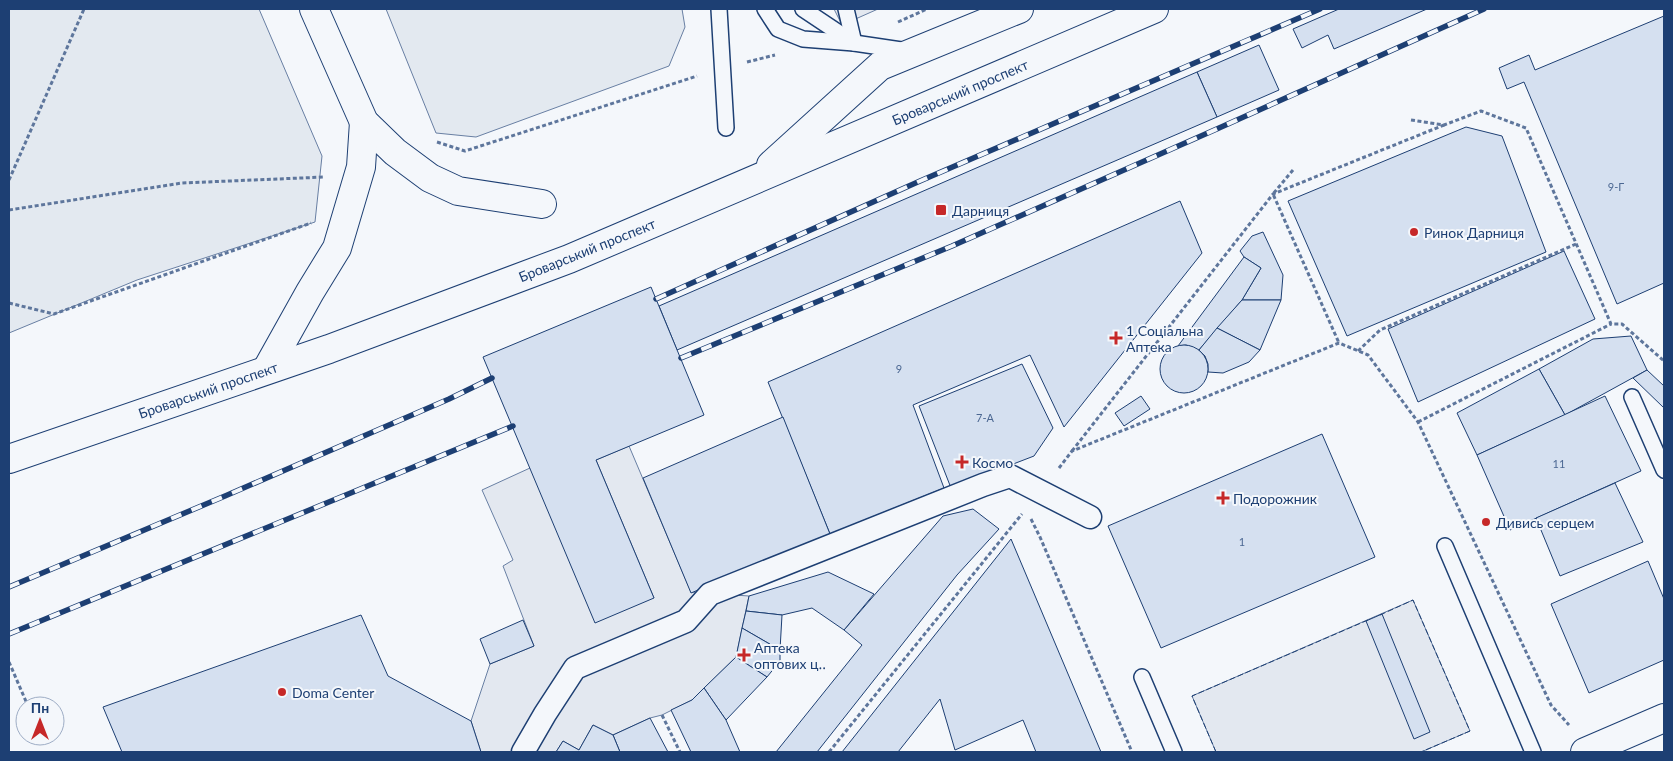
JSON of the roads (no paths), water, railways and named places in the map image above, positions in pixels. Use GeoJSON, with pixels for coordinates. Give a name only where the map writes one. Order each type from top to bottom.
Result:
{"type":"FeatureCollection","features":[{"type":"Feature","properties":{"kind":"main road"},"geometry":{"type":"LineString","coordinates":[[314,9],[364,122],[395,152],[430,178],[458,191],[542,204]]}},
{"type":"Feature","properties":{"kind":"main road","name":"Броварський проспект"},"geometry":{"type":"LineString","coordinates":[[9,459],[329,349],[569,259],[1154,9]]}},
{"type":"Feature","properties":{"kind":"main road"},"geometry":{"type":"LineString","coordinates":[[756,179],[880,66],[1015,10]]}},
{"type":"Feature","properties":{"kind":"main road"},"geometry":{"type":"LineString","coordinates":[[267,369],[310,292],[338,248],[361,168],[364,122]]}},
{"type":"Feature","properties":{"kind":"main road"},"geometry":{"type":"LineString","coordinates":[[1589,751],[1664,718]]}},
{"type":"Feature","properties":{"kind":"street"},"geometry":{"type":"LineString","coordinates":[[523,752],[575,668],[686,621],[710,594],[983,485],[1010,476],[1090,517]]}},
{"type":"Feature","properties":{"kind":"lane"},"geometry":{"type":"LineString","coordinates":[[719,9],[726,128]]}},
{"type":"Feature","properties":{"kind":"lane"},"geometry":{"type":"LineString","coordinates":[[765,9],[778,29],[803,39],[854,43],[915,52]]}},
{"type":"Feature","properties":{"kind":"lane"},"geometry":{"type":"LineString","coordinates":[[803,9],[854,43]]}},
{"type":"Feature","properties":{"kind":"lane"},"geometry":{"type":"LineString","coordinates":[[846,9],[854,43]]}},
{"type":"Feature","properties":{"kind":"lane"},"geometry":{"type":"LineString","coordinates":[[1632,397],[1664,470]]}},
{"type":"Feature","properties":{"kind":"lane"},"geometry":{"type":"LineString","coordinates":[[1445,546],[1533,752]]}},
{"type":"Feature","properties":{"kind":"lane"},"geometry":{"type":"LineString","coordinates":[[1142,677],[1174,752]]}},
{"type":"Feature","properties":{"kind":"railway"},"geometry":{"type":"LineString","coordinates":[[656,299],[920,181],[1320,9]]}},
{"type":"Feature","properties":{"kind":"railway"},"geometry":{"type":"LineString","coordinates":[[681,358],[952,246],[1484,9]]}},
{"type":"Feature","properties":{"kind":"railway"},"geometry":{"type":"LineString","coordinates":[[9,587],[225,496],[449,399],[492,378]]}},
{"type":"Feature","properties":{"kind":"railway"},"geometry":{"type":"LineString","coordinates":[[9,634],[513,426]]}},
{"type":"Feature","properties":{"kind":"place","name":"Дарниця"},"geometry":{"type":"Point","coordinates":[941,210]}},
{"type":"Feature","properties":{"kind":"place","name":"Ринок Дарниця"},"geometry":{"type":"Point","coordinates":[1414,232]}},
{"type":"Feature","properties":{"kind":"place","name":"1 Соціальна Аптека"},"geometry":{"type":"Point","coordinates":[1116,338]}},
{"type":"Feature","properties":{"kind":"place","name":"Космо"},"geometry":{"type":"Point","coordinates":[962,462]}},
{"type":"Feature","properties":{"kind":"place","name":"Подорожник"},"geometry":{"type":"Point","coordinates":[1223,498]}},
{"type":"Feature","properties":{"kind":"place","name":"Дивись серцем"},"geometry":{"type":"Point","coordinates":[1486,522]}},
{"type":"Feature","properties":{"kind":"place","name":"Аптека оптових ц‥"},"geometry":{"type":"Point","coordinates":[744,655]}},
{"type":"Feature","properties":{"kind":"place","name":"Doma Center"},"geometry":{"type":"Point","coordinates":[282,692]}}]}
